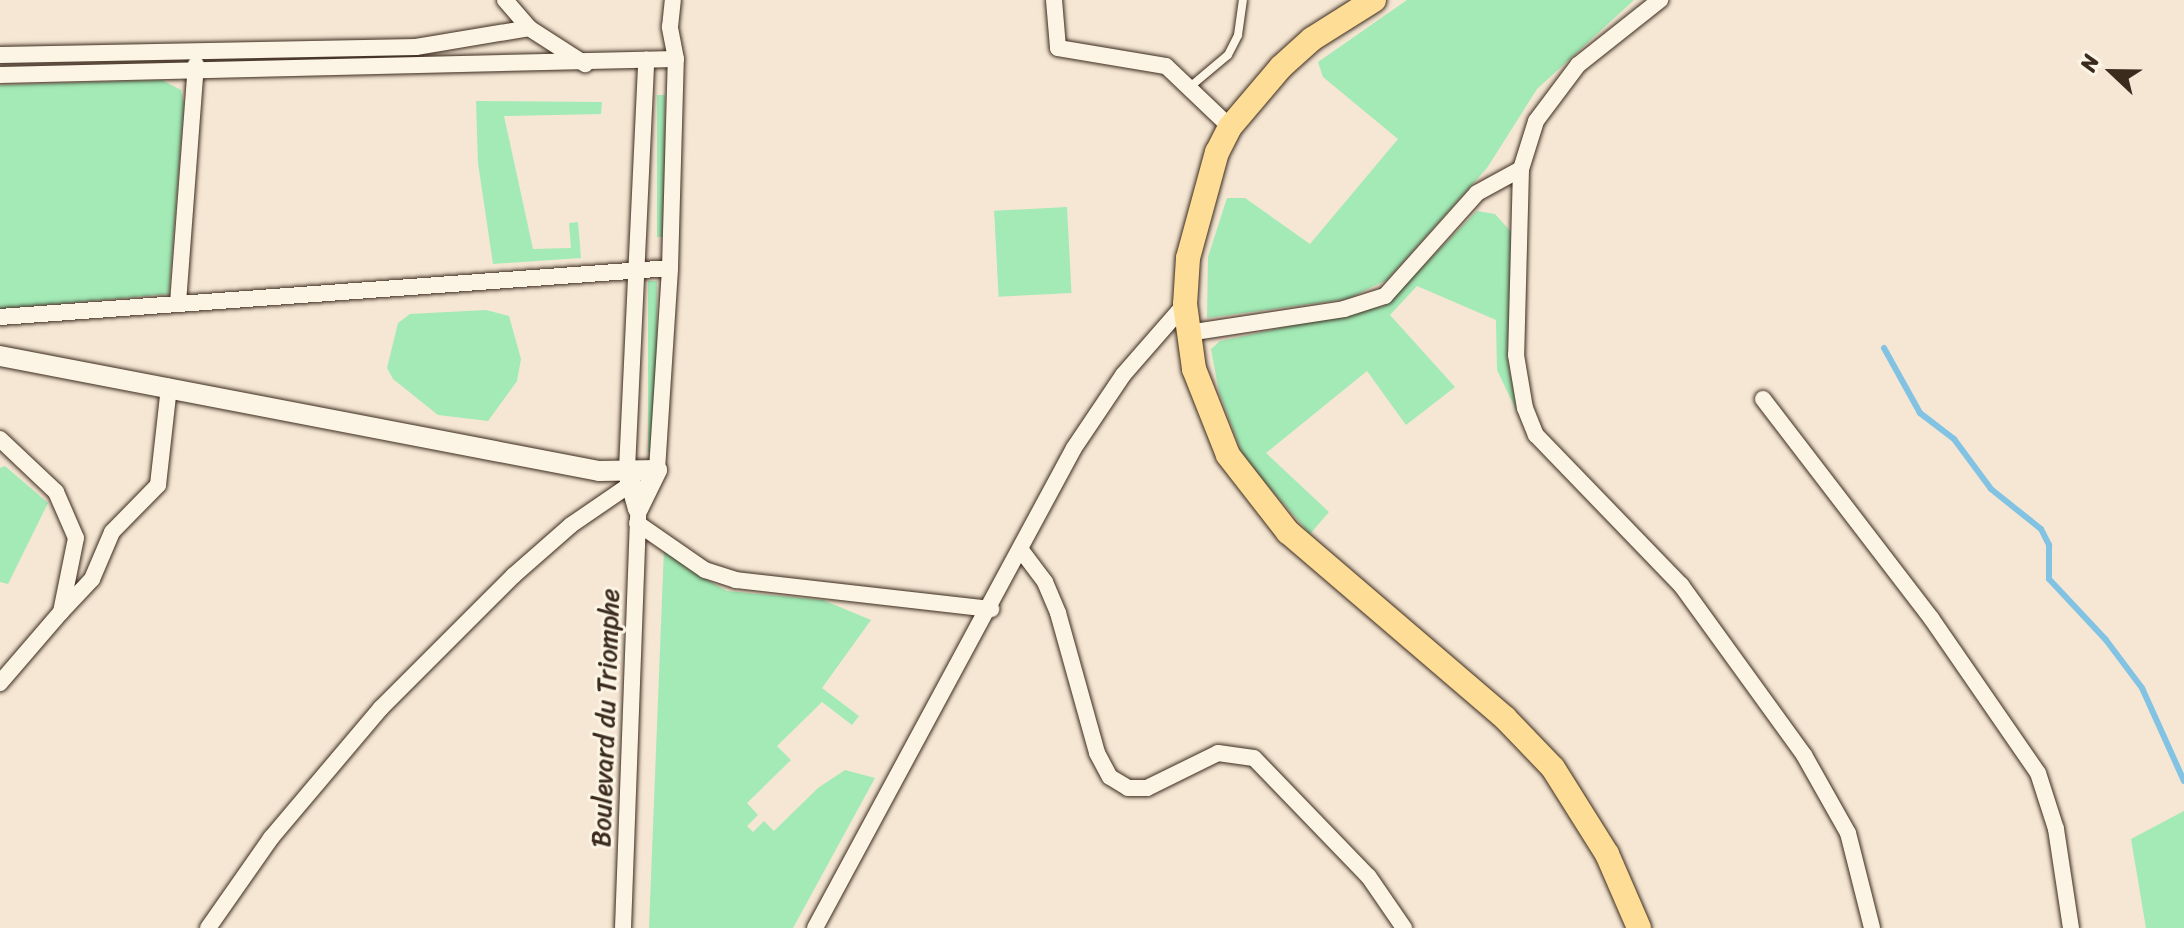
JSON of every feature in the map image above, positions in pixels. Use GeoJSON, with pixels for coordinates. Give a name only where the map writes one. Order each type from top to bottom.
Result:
{"type":"FeatureCollection","features":[{"type":"Feature","properties":{"kind":"main road"},"geometry":{"type":"LineString","coordinates":[[1374,0],[1312,39],[1230,127],[1195,220],[1185,304],[1188,333],[1216,429],[1246,483],[1320,563],[1505,718],[1553,768],[1601,843],[1639,928]]}},
{"type":"Feature","properties":{"kind":"street"},"geometry":{"type":"LineString","coordinates":[[505,0],[529,28],[585,64]]}},
{"type":"Feature","properties":{"kind":"street"},"geometry":{"type":"LineString","coordinates":[[638,516],[657,470],[670,268],[676,59],[670,27],[673,0]]}},
{"type":"Feature","properties":{"kind":"street"},"geometry":{"type":"LineString","coordinates":[[1054,0],[1058,48],[1166,66],[1191,86],[1230,127]]}},
{"type":"Feature","properties":{"kind":"street"},"geometry":{"type":"LineString","coordinates":[[1660,0],[1597,47],[1548,100],[1536,121],[1521,169],[1516,355],[1525,408],[1536,435],[1681,585],[1804,755],[1848,833],[1872,928]]}},
{"type":"Feature","properties":{"kind":"street"},"geometry":{"type":"LineString","coordinates":[[0,55],[449,45],[529,28]]}},
{"type":"Feature","properties":{"kind":"street"},"geometry":{"type":"LineString","coordinates":[[178,303],[196,51]]}},
{"type":"Feature","properties":{"kind":"street"},"geometry":{"type":"LineString","coordinates":[[646,59],[628,478],[638,516],[705,570],[736,580],[991,609]]}},
{"type":"Feature","properties":{"kind":"street"},"geometry":{"type":"LineString","coordinates":[[0,75],[585,64],[676,59]]}},
{"type":"Feature","properties":{"kind":"street"},"geometry":{"type":"LineString","coordinates":[[1188,333],[1344,309],[1385,296],[1477,193],[1521,169]]}},
{"type":"Feature","properties":{"kind":"street"},"geometry":{"type":"LineString","coordinates":[[0,317],[670,268]]}},
{"type":"Feature","properties":{"kind":"street"},"geometry":{"type":"LineString","coordinates":[[815,928],[991,609],[1074,448],[1123,375],[1185,304]]}},
{"type":"Feature","properties":{"kind":"street"},"geometry":{"type":"LineString","coordinates":[[0,356],[628,478]]}},
{"type":"Feature","properties":{"kind":"street"},"geometry":{"type":"LineString","coordinates":[[0,683],[92,579],[112,532],[158,485],[169,387]]}},
{"type":"Feature","properties":{"kind":"street"},"geometry":{"type":"LineString","coordinates":[[1763,399],[1931,618],[2038,773],[2056,829],[2071,928]]}},
{"type":"Feature","properties":{"kind":"street"},"geometry":{"type":"LineString","coordinates":[[0,439],[56,492],[72,524],[75,561],[61,612]]}},
{"type":"Feature","properties":{"kind":"street"},"geometry":{"type":"LineString","coordinates":[[208,928],[271,838],[414,674],[571,525],[628,478],[657,470]]}},
{"type":"Feature","properties":{"kind":"street","name":"Boulevard du Triomphe"},"geometry":{"type":"LineString","coordinates":[[623,928],[638,516]]}},
{"type":"Feature","properties":{"kind":"street"},"geometry":{"type":"LineString","coordinates":[[1021,550],[1045,582],[1058,613],[1097,753],[1110,777],[1128,788],[1147,788],[1218,753],[1254,758],[1369,877],[1404,928]]}},
{"type":"Feature","properties":{"kind":"lane"},"geometry":{"type":"LineString","coordinates":[[1191,86],[1228,55],[1238,35],[1243,0]]}},
{"type":"Feature","properties":{"kind":"green space"},"geometry":{"type":"Polygon","coordinates":[[[1407,0],[1634,0],[1537,89],[1487,168],[1387,280],[1347,299],[1207,318],[1208,257],[1227,198],[1245,198],[1310,244],[1398,139],[1323,77],[1318,62],[1407,0]]]}},
{"type":"Feature","properties":{"kind":"green space"},"geometry":{"type":"Polygon","coordinates":[[[162,80],[181,90],[184,104],[169,294],[0,309],[0,85],[162,80]]]}},
{"type":"Feature","properties":{"kind":"green space"},"geometry":{"type":"Polygon","coordinates":[[[657,95],[665,95],[665,237],[657,237],[657,95]]]}},
{"type":"Feature","properties":{"kind":"green space"},"geometry":{"type":"Polygon","coordinates":[[[476,101],[602,102],[601,114],[504,116],[533,249],[571,248],[569,223],[578,222],[581,258],[493,264],[478,163],[476,101]]]}},
{"type":"Feature","properties":{"kind":"green space"},"geometry":{"type":"Polygon","coordinates":[[[1067,207],[1072,293],[999,297],[994,211],[1067,207]]]}},
{"type":"Feature","properties":{"kind":"green space"},"geometry":{"type":"Polygon","coordinates":[[[1477,211],[1495,214],[1513,234],[1507,356],[1517,412],[1497,370],[1496,320],[1417,286],[1390,315],[1455,387],[1406,425],[1367,371],[1266,453],[1329,512],[1310,534],[1244,458],[1219,392],[1211,349],[1220,341],[1384,306],[1477,211]]]}},
{"type":"Feature","properties":{"kind":"green space"},"geometry":{"type":"Polygon","coordinates":[[[648,281],[657,281],[657,452],[648,452],[648,281]]]}},
{"type":"Feature","properties":{"kind":"green space"},"geometry":{"type":"Polygon","coordinates":[[[486,310],[509,316],[521,359],[517,381],[488,421],[438,415],[393,379],[387,368],[398,323],[410,314],[486,310]]]}},
{"type":"Feature","properties":{"kind":"green space"},"geometry":{"type":"Polygon","coordinates":[[[5,466],[48,503],[8,584],[0,582],[0,468],[5,466]]]}},
{"type":"Feature","properties":{"kind":"green space"},"geometry":{"type":"Polygon","coordinates":[[[664,548],[688,569],[727,591],[823,600],[871,620],[822,688],[859,716],[852,725],[822,702],[777,746],[791,760],[747,803],[758,815],[747,826],[753,832],[764,821],[774,831],[818,788],[845,770],[875,778],[793,928],[649,928],[664,548]]]}},
{"type":"Feature","properties":{"kind":"green space"},"geometry":{"type":"Polygon","coordinates":[[[2184,811],[2184,928],[2146,928],[2131,839],[2184,811]]]}},
{"type":"Feature","properties":{"kind":"waterway"},"geometry":{"type":"LineString","coordinates":[[1884,348],[1920,413],[1954,439],[1991,489],[2041,529],[2049,545],[2049,579],[2106,640],[2142,688],[2184,781]]}}]}
